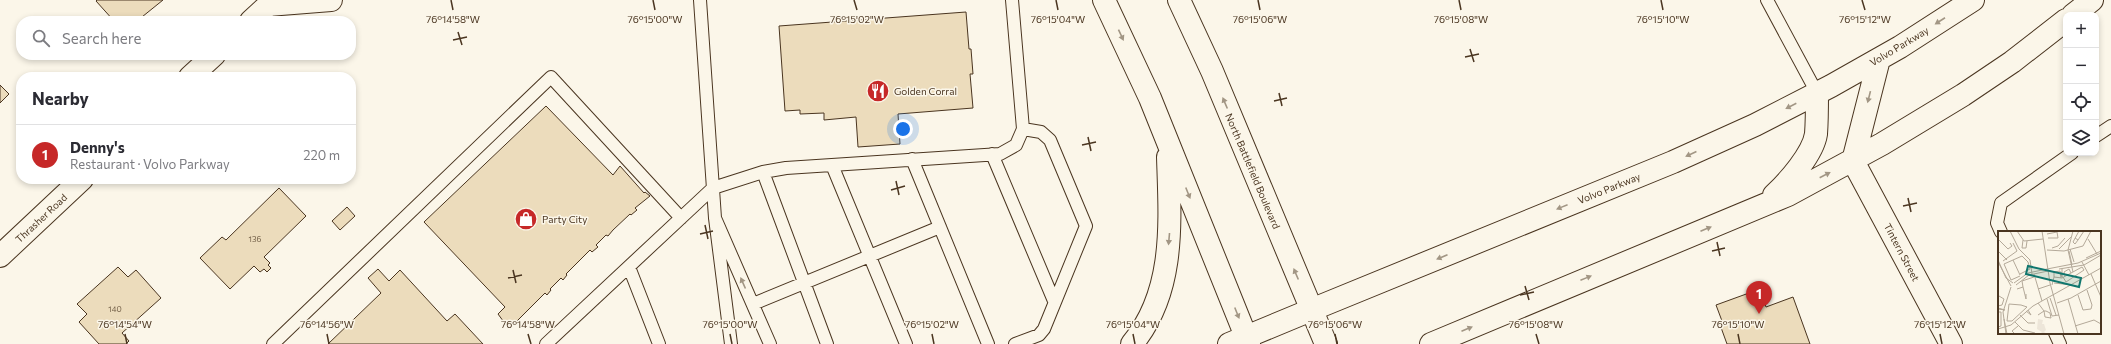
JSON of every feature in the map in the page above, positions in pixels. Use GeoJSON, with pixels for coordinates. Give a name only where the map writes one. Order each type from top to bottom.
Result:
{"type":"FeatureCollection","features":[{"type":"Feature","properties":{"kind":"street"},"geometry":{"type":"LineString","coordinates":[[256,16],[271,2],[331,0]]}},
{"type":"Feature","properties":{"kind":"street"},"geometry":{"type":"LineString","coordinates":[[1104,0],[1159,121],[1241,342]]}},
{"type":"Feature","properties":{"kind":"street","name":"North Battlefield Boulevard"},"geometry":{"type":"LineString","coordinates":[[1179,0],[1212,71],[1326,344]]}},
{"type":"Feature","properties":{"kind":"street","name":"Volvo Parkway"},"geometry":{"type":"LineString","coordinates":[[1241,342],[1311,310],[1673,162],[1755,125],[1878,59],[1973,0]]}},
{"type":"Feature","properties":{"kind":"street"},"geometry":{"type":"LineString","coordinates":[[2077,12],[2092,0]]}},
{"type":"Feature","properties":{"kind":"street"},"geometry":{"type":"LineString","coordinates":[[1431,344],[1764,204],[1853,160],[1963,95],[2012,62],[2063,22]]}},
{"type":"Feature","properties":{"kind":"street"},"geometry":{"type":"LineString","coordinates":[[1853,160],[1878,59]]}},
{"type":"Feature","properties":{"kind":"street"},"geometry":{"type":"LineString","coordinates":[[195,72],[209,60]]}},
{"type":"Feature","properties":{"kind":"street"},"geometry":{"type":"LineString","coordinates":[[1764,204],[1789,182],[1809,150],[1816,135],[1817,93]]}},
{"type":"Feature","properties":{"kind":"street"},"geometry":{"type":"LineString","coordinates":[[1132,344],[1156,303],[1167,263],[1170,232],[1168,144]]}},
{"type":"Feature","properties":{"kind":"street","name":"Tintern Street"},"geometry":{"type":"LineString","coordinates":[[1853,160],[1951,344]]}},
{"type":"Feature","properties":{"kind":"street","name":"Thrasher Road"},"geometry":{"type":"LineString","coordinates":[[0,256],[77,184]]}},
{"type":"Feature","properties":{"kind":"lane"},"geometry":{"type":"LineString","coordinates":[[700,0],[712,188],[731,344]]}},
{"type":"Feature","properties":{"kind":"lane"},"geometry":{"type":"LineString","coordinates":[[546,344],[712,188],[762,172],[786,168],[1000,154],[1016,145],[1023,129],[1012,0]]}},
{"type":"Feature","properties":{"kind":"lane"},"geometry":{"type":"LineString","coordinates":[[1767,0],[1817,93]]}},
{"type":"Feature","properties":{"kind":"lane"},"geometry":{"type":"LineString","coordinates":[[273,344],[551,77],[681,218]]}},
{"type":"Feature","properties":{"kind":"lane"},"geometry":{"type":"LineString","coordinates":[[2099,134],[2111,126]]}},
{"type":"Feature","properties":{"kind":"lane"},"geometry":{"type":"LineString","coordinates":[[1015,344],[1039,334],[1044,329],[1054,301],[1086,226],[1050,140],[1042,132],[1023,129]]}},
{"type":"Feature","properties":{"kind":"lane"},"geometry":{"type":"LineString","coordinates":[[992,154],[1054,301]]}},
{"type":"Feature","properties":{"kind":"lane"},"geometry":{"type":"LineString","coordinates":[[2001,231],[1997,223],[2001,204],[2068,156]]}},
{"type":"Feature","properties":{"kind":"lane"},"geometry":{"type":"LineString","coordinates":[[912,160],[988,344]]}},
{"type":"Feature","properties":{"kind":"lane"},"geometry":{"type":"LineString","coordinates":[[832,165],[906,344]]}},
{"type":"Feature","properties":{"kind":"lane"},"geometry":{"type":"LineString","coordinates":[[762,172],[805,282],[827,344]]}},
{"type":"Feature","properties":{"kind":"lane"},"geometry":{"type":"LineString","coordinates":[[715,218],[770,344]]}},
{"type":"Feature","properties":{"kind":"lane"},"geometry":{"type":"LineString","coordinates":[[753,304],[940,227]]}},
{"type":"Feature","properties":{"kind":"lane"},"geometry":{"type":"LineString","coordinates":[[629,267],[659,344]]}},
{"type":"Feature","properties":{"kind":"lane"},"geometry":{"type":"LineString","coordinates":[[2055,334],[2060,344]]}},
{"type":"Feature","properties":{"kind":"building"},"geometry":{"type":"Polygon","coordinates":[[[163,0],[143,16],[110,16],[96,1],[163,0]]]}},
{"type":"Feature","properties":{"kind":"building","name":"Golden Corral"},"geometry":{"type":"Polygon","coordinates":[[[966,12],[973,74],[970,74],[973,108],[898,114],[900,144],[858,147],[856,117],[824,120],[824,113],[800,114],[800,110],[785,111],[779,26],[966,12]]]}},
{"type":"Feature","properties":{"kind":"building"},"geometry":{"type":"Polygon","coordinates":[[[0,85],[9,94],[0,103],[0,85]]]}},
{"type":"Feature","properties":{"kind":"building","name":"Party City"},"geometry":{"type":"Polygon","coordinates":[[[546,106],[613,175],[620,166],[644,193],[645,192],[650,196],[635,208],[637,210],[631,215],[630,214],[608,236],[606,235],[596,245],[598,247],[592,252],[590,250],[566,274],[567,275],[563,280],[561,278],[550,289],[551,290],[547,295],[545,293],[509,329],[498,314],[505,307],[424,222],[546,106]]]}},
{"type":"Feature","properties":{"kind":"building"},"geometry":{"type":"Polygon","coordinates":[[[279,188],[306,216],[264,257],[270,263],[268,265],[271,268],[267,272],[264,269],[260,272],[254,266],[230,289],[200,258],[222,237],[226,240],[279,188]]]}},
{"type":"Feature","properties":{"kind":"building"},"geometry":{"type":"Polygon","coordinates":[[[347,207],[355,216],[340,230],[332,221],[347,207]]]}},
{"type":"Feature","properties":{"kind":"building"},"geometry":{"type":"Polygon","coordinates":[[[118,267],[128,277],[136,270],[161,298],[122,333],[129,341],[126,344],[99,344],[79,322],[87,314],[77,304],[118,267]]]}},
{"type":"Feature","properties":{"kind":"building"},"geometry":{"type":"Polygon","coordinates":[[[378,269],[389,281],[400,270],[447,321],[455,314],[483,344],[328,344],[381,293],[368,278],[378,269]]]}},
{"type":"Feature","properties":{"kind":"building"},"geometry":{"type":"Polygon","coordinates":[[[1760,289],[1766,307],[1793,297],[1810,344],[1727,344],[1719,322],[1722,321],[1716,305],[1760,289]]]}},
{"type":"Feature","properties":{"kind":"place","name":"Golden Corral"},"geometry":{"type":"Point","coordinates":[878,91]}},
{"type":"Feature","properties":{"kind":"place","name":"Party City"},"geometry":{"type":"Point","coordinates":[526,219]}},
{"type":"Feature","properties":{"kind":"place","name":"Denny's"},"geometry":{"type":"Point","coordinates":[1759,314]}}]}
